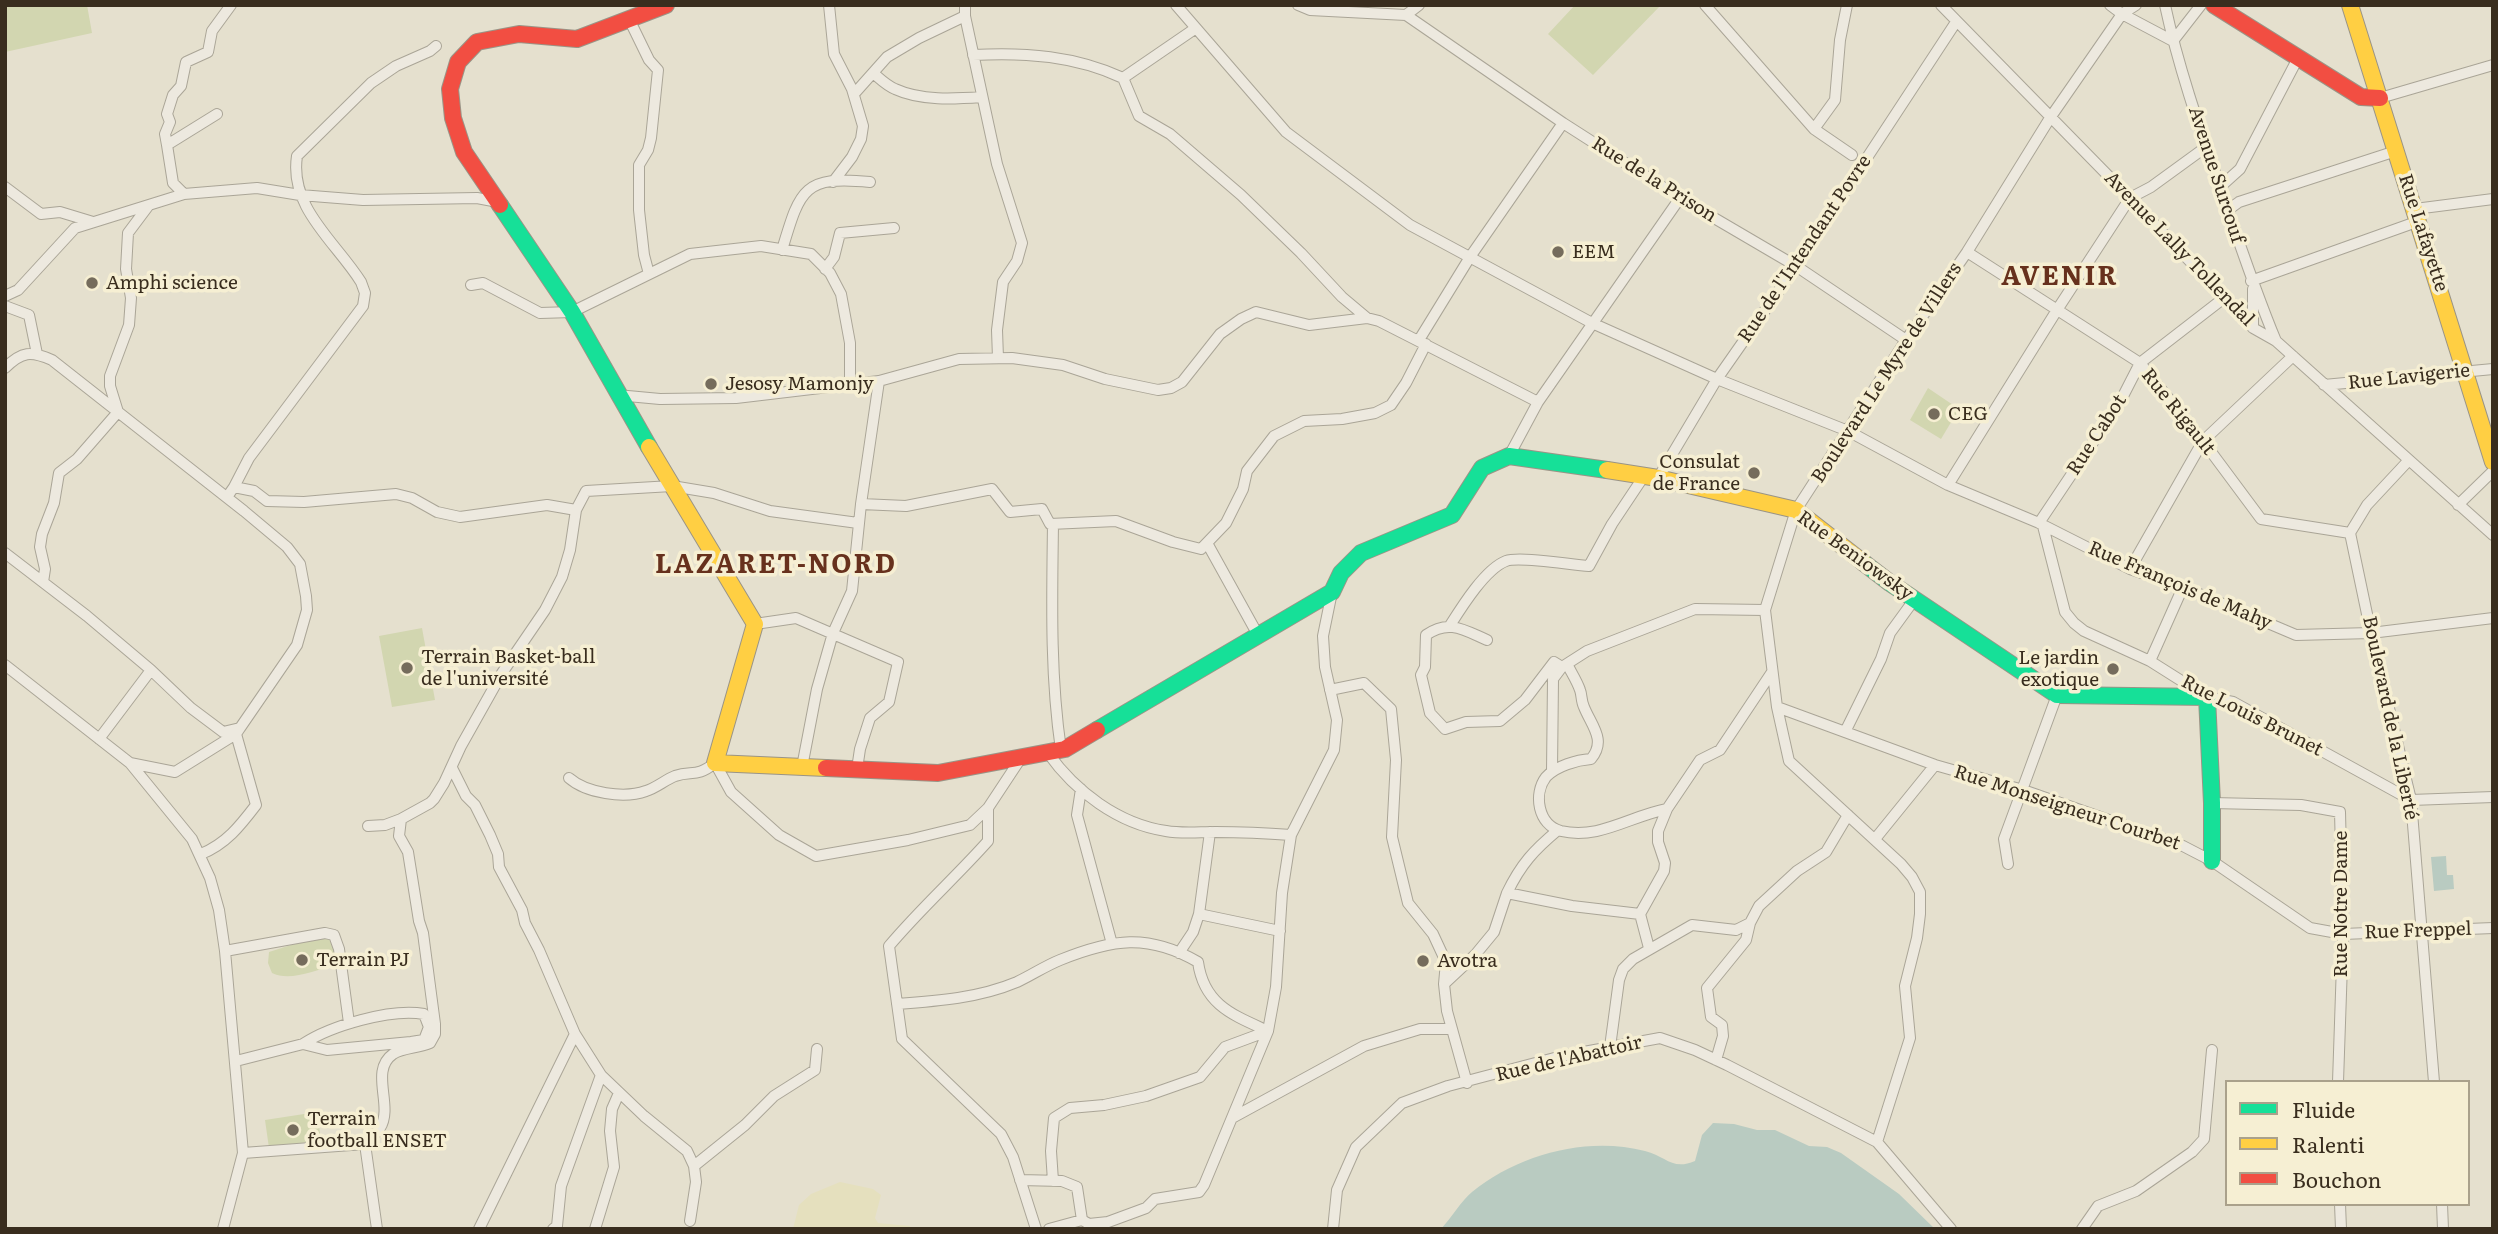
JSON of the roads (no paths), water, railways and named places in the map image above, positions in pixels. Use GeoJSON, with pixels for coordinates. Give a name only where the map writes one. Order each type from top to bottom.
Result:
{"type":"FeatureCollection","features":[{"type":"Feature","properties":{"kind":"street"},"geometry":{"type":"LineString","coordinates":[[184,194],[173,183],[165,134],[170,122],[167,114],[173,95],[181,86],[186,62],[208,52],[212,31],[232,5]]}},
{"type":"Feature","properties":{"kind":"street"},"geometry":{"type":"LineString","coordinates":[[569,778],[578,786],[635,795],[676,776],[705,771],[715,763],[755,624],[617,395],[572,312],[464,152],[453,118],[450,89],[458,61],[477,42],[519,34],[577,39],[666,5]]}},
{"type":"Feature","properties":{"kind":"street"},"geometry":{"type":"LineString","coordinates":[[829,5],[834,54],[854,94],[863,126],[861,139],[852,157],[833,182]]}},
{"type":"Feature","properties":{"kind":"street","name":"Rue François de Mahy"},"geometry":{"type":"LineString","coordinates":[[1176,5],[1286,132],[1410,225],[1592,323],[1717,379],[1848,431],[1948,485],[2041,525],[2130,569],[2183,587],[2296,635],[2371,633],[2493,618]]}},
{"type":"Feature","properties":{"kind":"street"},"geometry":{"type":"LineString","coordinates":[[1298,5],[1310,9],[1406,15],[1419,5]]}},
{"type":"Feature","properties":{"kind":"street"},"geometry":{"type":"LineString","coordinates":[[1705,5],[1814,129],[1852,155]]}},
{"type":"Feature","properties":{"kind":"street"},"geometry":{"type":"LineString","coordinates":[[1814,129],[1835,100],[1840,40],[1847,5]]}},
{"type":"Feature","properties":{"kind":"street","name":"Avenue Lally Tollendal"},"geometry":{"type":"LineString","coordinates":[[1941,5],[2253,328],[2276,341],[2493,535]]}},
{"type":"Feature","properties":{"kind":"street"},"geometry":{"type":"LineString","coordinates":[[2110,5],[2124,10],[2173,41],[2201,5]]}},
{"type":"Feature","properties":{"kind":"street","name":"Boulevard Le Myre de Villers"},"geometry":{"type":"LineString","coordinates":[[1877,1142],[1910,1038],[1905,986],[1920,914],[1920,892],[1912,877],[1875,839],[1789,761],[1777,707],[1765,610],[1796,510],[1906,340],[1967,252],[2050,118],[2124,10],[2136,5]]}},
{"type":"Feature","properties":{"kind":"street","name":"Avenue Surcouf"},"geometry":{"type":"LineString","coordinates":[[2165,5],[2173,41],[2206,147],[2252,284],[2276,341]]}},
{"type":"Feature","properties":{"kind":"street"},"geometry":{"type":"LineString","coordinates":[[2214,5],[2361,97],[2380,98],[2493,65]]}},
{"type":"Feature","properties":{"kind":"street","name":"Rue Lafayette"},"geometry":{"type":"LineString","coordinates":[[2350,5],[2493,462]]}},
{"type":"Feature","properties":{"kind":"street"},"geometry":{"type":"LineString","coordinates":[[854,94],[887,57],[965,11],[1004,190],[1022,243],[1017,261],[1003,282],[998,317],[999,358]]}},
{"type":"Feature","properties":{"kind":"street","name":"Rue de la Prison"},"geometry":{"type":"LineString","coordinates":[[1406,15],[1563,123],[1680,198],[1796,266],[1906,340]]}},
{"type":"Feature","properties":{"kind":"street"},"geometry":{"type":"LineString","coordinates":[[629,19],[649,60],[658,70],[651,138],[648,150],[639,165],[639,211],[649,274]]}},
{"type":"Feature","properties":{"kind":"street","name":"Rue de l'Intendant Povre"},"geometry":{"type":"LineString","coordinates":[[1449,627],[1470,593],[1496,567],[1507,561],[1589,566],[1612,524],[1651,477],[1754,323],[1796,266],[1956,22]]}},
{"type":"Feature","properties":{"kind":"street"},"geometry":{"type":"LineString","coordinates":[[1124,78],[1196,28]]}},
{"type":"Feature","properties":{"kind":"street"},"geometry":{"type":"LineString","coordinates":[[227,497],[249,458],[363,306],[365,293],[360,282],[308,212],[300,195],[295,167],[297,156],[371,83],[396,66],[436,46]]}},
{"type":"Feature","properties":{"kind":"street"},"geometry":{"type":"LineString","coordinates":[[973,55],[998,53],[1055,57],[1104,69],[1124,78],[1139,116],[1170,134],[1241,195],[1301,253],[1342,298],[1367,318]]}},
{"type":"Feature","properties":{"kind":"street"},"geometry":{"type":"LineString","coordinates":[[2220,187],[2240,169],[2298,58]]}},
{"type":"Feature","properties":{"kind":"street"},"geometry":{"type":"LineString","coordinates":[[873,73],[893,89],[912,95],[943,98],[982,97]]}},
{"type":"Feature","properties":{"kind":"street"},"geometry":{"type":"LineString","coordinates":[[167,145],[217,114]]}},
{"type":"Feature","properties":{"kind":"street"},"geometry":{"type":"LineString","coordinates":[[861,504],[906,506],[992,489],[1010,512],[1042,509],[1051,524],[1116,520],[1201,550],[1226,523],[1243,489],[1247,471],[1274,436],[1304,421],[1342,419],[1375,412],[1391,405],[1406,383],[1422,342],[1470,257],[1563,123]]}},
{"type":"Feature","properties":{"kind":"street"},"geometry":{"type":"LineString","coordinates":[[1948,485],[2130,198],[2151,187],[2206,147]]}},
{"type":"Feature","properties":{"kind":"street"},"geometry":{"type":"LineString","coordinates":[[2228,209],[2239,202],[2396,151]]}},
{"type":"Feature","properties":{"kind":"street"},"geometry":{"type":"LineString","coordinates":[[782,250],[795,206],[805,191],[815,184],[852,180],[870,182]]}},
{"type":"Feature","properties":{"kind":"street"},"geometry":{"type":"LineString","coordinates":[[5,187],[41,214],[60,212],[93,222]]}},
{"type":"Feature","properties":{"kind":"street"},"geometry":{"type":"LineString","coordinates":[[5,296],[18,290],[75,228],[184,194],[257,188],[300,195],[363,200],[477,198],[498,202]]}},
{"type":"Feature","properties":{"kind":"street"},"geometry":{"type":"LineString","coordinates":[[1082,1220],[1089,1224],[1108,1222],[1146,1208],[1155,1199],[1199,1192],[1268,1031],[1276,987],[1282,893],[1291,835],[1334,750],[1337,720],[1325,667],[1323,636],[1332,592],[1341,573],[1361,553],[1452,515],[1482,468],[1509,456],[1538,402],[1680,198]]}},
{"type":"Feature","properties":{"kind":"street"},"geometry":{"type":"LineString","coordinates":[[2253,328],[2252,284],[2417,215],[2493,199]]}},
{"type":"Feature","properties":{"kind":"street"},"geometry":{"type":"LineString","coordinates":[[118,412],[110,386],[110,376],[129,325],[131,298],[126,269],[128,233],[149,205]]}},
{"type":"Feature","properties":{"kind":"street"},"geometry":{"type":"LineString","coordinates":[[825,268],[834,257],[840,233],[894,228]]}},
{"type":"Feature","properties":{"kind":"street"},"geometry":{"type":"LineString","coordinates":[[471,285],[483,283],[540,313],[572,312],[690,254],[761,246],[811,254],[825,268],[841,295],[850,343],[850,384]]}},
{"type":"Feature","properties":{"kind":"street","name":"Rue Rigault"},"geometry":{"type":"LineString","coordinates":[[1967,252],[2140,363],[2261,519],[2350,533]]}},
{"type":"Feature","properties":{"kind":"street"},"geometry":{"type":"LineString","coordinates":[[2225,300],[2265,315]]}},
{"type":"Feature","properties":{"kind":"street","name":"Rue Cabot"},"geometry":{"type":"LineString","coordinates":[[2041,525],[2120,402],[2140,363],[2225,300]]}},
{"type":"Feature","properties":{"kind":"street"},"geometry":{"type":"LineString","coordinates":[[5,306],[29,316],[37,354]]}},
{"type":"Feature","properties":{"kind":"street"},"geometry":{"type":"LineString","coordinates":[[617,395],[660,399],[736,398],[878,381],[958,359],[999,358],[1063,365],[1105,379],[1158,390],[1171,388],[1182,382],[1220,334],[1256,312],[1309,325],[1367,318],[1379,321],[1538,402]]}},
{"type":"Feature","properties":{"kind":"street"},"geometry":{"type":"LineString","coordinates":[[5,368],[24,354],[37,354],[52,360],[227,497],[287,547],[300,564],[307,610],[297,645],[238,731],[174,772],[130,763]]}},
{"type":"Feature","properties":{"kind":"street"},"geometry":{"type":"LineString","coordinates":[[2130,569],[2203,442],[2293,356]]}},
{"type":"Feature","properties":{"kind":"street","name":"Rue Lavigerie"},"geometry":{"type":"LineString","coordinates":[[2324,385],[2493,369]]}},
{"type":"Feature","properties":{"kind":"street"},"geometry":{"type":"LineString","coordinates":[[802,767],[817,689],[832,633],[852,591],[858,523],[878,381]]}},
{"type":"Feature","properties":{"kind":"street"},"geometry":{"type":"LineString","coordinates":[[43,582],[45,569],[40,547],[54,503],[59,473],[77,459],[118,412]]}},
{"type":"Feature","properties":{"kind":"street","name":"Rue Beniowsky"},"geometry":{"type":"LineString","coordinates":[[1509,456],[1651,477],[1796,510],[1914,600],[2057,695]]}},
{"type":"Feature","properties":{"kind":"street"},"geometry":{"type":"LineString","coordinates":[[2350,533],[2367,505],[2409,460]]}},
{"type":"Feature","properties":{"kind":"street"},"geometry":{"type":"LineString","coordinates":[[2458,505],[2493,471]]}},
{"type":"Feature","properties":{"kind":"street"},"geometry":{"type":"LineString","coordinates":[[368,825],[385,825],[430,803],[452,768],[461,746],[502,673],[532,633],[562,577],[570,551],[576,510],[586,491],[672,486],[714,493],[769,510],[858,523]]}},
{"type":"Feature","properties":{"kind":"street"},"geometry":{"type":"LineString","coordinates":[[234,487],[254,491],[267,501],[304,502],[396,494],[412,498],[437,512],[460,517],[547,505],[576,510]]}},
{"type":"Feature","properties":{"kind":"street"},"geometry":{"type":"LineString","coordinates":[[1053,524],[1055,751],[1063,773],[1104,807],[1137,824],[1167,832],[1291,835]]}},
{"type":"Feature","properties":{"kind":"street","name":"Rue Louis Brunet"},"geometry":{"type":"LineString","coordinates":[[2041,525],[2065,612],[2084,631],[2150,661],[2207,697],[2233,702],[2411,800]]}},
{"type":"Feature","properties":{"kind":"street","name":"Boulevard de la Liberté"},"geometry":{"type":"LineString","coordinates":[[2350,533],[2411,800],[2434,1080]]}},
{"type":"Feature","properties":{"kind":"street"},"geometry":{"type":"LineString","coordinates":[[1207,543],[1258,635]]}},
{"type":"Feature","properties":{"kind":"street"},"geometry":{"type":"LineString","coordinates":[[5,553],[151,670],[191,708],[223,732],[238,731]]}},
{"type":"Feature","properties":{"kind":"street"},"geometry":{"type":"LineString","coordinates":[[2150,661],[2183,587]]}},
{"type":"Feature","properties":{"kind":"street"},"geometry":{"type":"LineString","coordinates":[[715,763],[938,773],[1055,751],[1332,592]]}},
{"type":"Feature","properties":{"kind":"street"},"geometry":{"type":"LineString","coordinates":[[1845,732],[1881,659],[1890,633],[1914,600]]}},
{"type":"Feature","properties":{"kind":"street"},"geometry":{"type":"LineString","coordinates":[[1552,771],[1553,679],[1565,665],[1587,651],[1696,609],[1765,610]]}},
{"type":"Feature","properties":{"kind":"street"},"geometry":{"type":"LineString","coordinates":[[755,624],[796,618],[898,662],[889,702],[870,718],[857,769]]}},
{"type":"Feature","properties":{"kind":"street"},"geometry":{"type":"LineString","coordinates":[[1487,640],[1458,627],[1437,628],[1426,635],[1425,667],[1421,675],[1430,713],[1445,729],[1466,722],[1500,721],[1525,700],[1554,662],[1565,665],[1580,690],[1583,705],[1594,724],[1598,735],[1597,752],[1591,759],[1580,760],[1552,771],[1544,779],[1539,803],[1541,817],[1548,825],[1559,830],[1588,833],[1603,831],[1649,812],[1667,809]]}},
{"type":"Feature","properties":{"kind":"street"},"geometry":{"type":"LineString","coordinates":[[5,665],[130,763],[192,839],[201,854],[219,911],[225,951],[243,1153],[223,1229]]}},
{"type":"Feature","properties":{"kind":"street"},"geometry":{"type":"LineString","coordinates":[[99,739],[151,670]]}},
{"type":"Feature","properties":{"kind":"street"},"geometry":{"type":"LineString","coordinates":[[1649,948],[1640,914],[1664,871],[1665,863],[1658,842],[1658,831],[1667,809],[1700,760],[1720,750],[1772,672]]}},
{"type":"Feature","properties":{"kind":"street"},"geometry":{"type":"LineString","coordinates":[[1330,690],[1364,683],[1391,709],[1396,760],[1392,837],[1408,903],[1433,933],[1446,962],[1444,984],[1447,1012],[1467,1083]]}},
{"type":"Feature","properties":{"kind":"street"},"geometry":{"type":"LineString","coordinates":[[2008,864],[2004,839],[2009,821],[2057,695],[2207,697],[2212,861]]}},
{"type":"Feature","properties":{"kind":"street","name":"Rue Monseigneur Courbet"},"geometry":{"type":"LineString","coordinates":[[1777,707],[1935,765],[2023,790],[2183,846],[2212,861],[2310,928],[2343,934]]}},
{"type":"Feature","properties":{"kind":"street"},"geometry":{"type":"LineString","coordinates":[[201,854],[232,835],[256,805],[238,731]]}},
{"type":"Feature","properties":{"kind":"street"},"geometry":{"type":"LineString","coordinates":[[715,763],[731,792],[779,835],[817,856],[908,840],[970,825],[988,808],[1021,758]]}},
{"type":"Feature","properties":{"kind":"street"},"geometry":{"type":"LineString","coordinates":[[1875,839],[1935,765]]}},
{"type":"Feature","properties":{"kind":"street"},"geometry":{"type":"LineString","coordinates":[[452,768],[490,835],[498,854],[499,867],[522,910],[525,923],[575,1034],[601,1075],[687,1151],[694,1167],[696,1182],[690,1222]]}},
{"type":"Feature","properties":{"kind":"street"},"geometry":{"type":"LineString","coordinates":[[1081,789],[1077,815],[1112,944]]}},
{"type":"Feature","properties":{"kind":"street"},"geometry":{"type":"LineString","coordinates":[[2411,800],[2493,797]]}},
{"type":"Feature","properties":{"kind":"street","name":"Rue Notre Dame"},"geometry":{"type":"LineString","coordinates":[[2212,803],[2301,805],[2340,812],[2343,934],[2338,1080]]}},
{"type":"Feature","properties":{"kind":"street"},"geometry":{"type":"LineString","coordinates":[[988,808],[988,841],[954,879],[910,920],[889,946],[902,1039],[1001,1134],[1013,1157],[1036,1229]]}},
{"type":"Feature","properties":{"kind":"street"},"geometry":{"type":"LineString","coordinates":[[1716,1060],[1723,1036],[1721,1025],[1711,1017],[1707,988],[1746,940],[1750,923],[1759,906],[1797,872],[1826,852],[1849,815]]}},
{"type":"Feature","properties":{"kind":"street"},"geometry":{"type":"LineString","coordinates":[[243,1153],[365,1144],[381,1127],[385,1110],[382,1074],[386,1062],[395,1053],[430,1043],[435,1034],[423,933],[408,852],[399,836],[401,819]]}},
{"type":"Feature","properties":{"kind":"street"},"geometry":{"type":"LineString","coordinates":[[1444,984],[1475,955],[1494,932],[1507,893],[1523,862],[1559,830]]}},
{"type":"Feature","properties":{"kind":"street"},"geometry":{"type":"LineString","coordinates":[[1179,953],[1194,932],[1199,914],[1210,832]]}},
{"type":"Feature","properties":{"kind":"street"},"geometry":{"type":"LineString","coordinates":[[1507,893],[1573,906],[1640,914]]}},
{"type":"Feature","properties":{"kind":"street"},"geometry":{"type":"LineString","coordinates":[[1199,914],[1280,931]]}},
{"type":"Feature","properties":{"kind":"street"},"geometry":{"type":"LineString","coordinates":[[1610,1047],[1614,1002],[1623,969],[1633,958],[1692,925],[1736,930],[1750,923]]}},
{"type":"Feature","properties":{"kind":"street","name":"Rue Freppel"},"geometry":{"type":"LineString","coordinates":[[2343,934],[2493,928]]}},
{"type":"Feature","properties":{"kind":"street"},"geometry":{"type":"LineString","coordinates":[[225,951],[325,933],[334,935],[339,949],[349,1024]]}},
{"type":"Feature","properties":{"kind":"street"},"geometry":{"type":"LineString","coordinates":[[897,1004],[954,1000],[1017,982],[1060,960],[1112,944],[1134,941],[1156,944],[1198,962],[1200,979],[1217,1004],[1268,1031]]}},
{"type":"Feature","properties":{"kind":"street"},"geometry":{"type":"LineString","coordinates":[[236,1061],[303,1044],[317,1035],[349,1024],[413,1012],[424,1014],[429,1027],[424,1040],[411,1042],[327,1050],[303,1044]]}},
{"type":"Feature","properties":{"kind":"street"},"geometry":{"type":"LineString","coordinates":[[1232,1118],[1364,1046],[1420,1029],[1452,1029]]}},
{"type":"Feature","properties":{"kind":"street"},"geometry":{"type":"LineString","coordinates":[[1053,1181],[1051,1151],[1054,1118],[1070,1108],[1104,1105],[1146,1096],[1200,1077],[1225,1047],[1268,1031]]}},
{"type":"Feature","properties":{"kind":"street"},"geometry":{"type":"LineString","coordinates":[[479,1229],[575,1034]]}},
{"type":"Feature","properties":{"kind":"street","name":"Rue de l'Abattoir"},"geometry":{"type":"LineString","coordinates":[[1333,1229],[1337,1191],[1356,1147],[1402,1103],[1448,1086],[1562,1056],[1660,1038],[1716,1060],[1877,1142],[1951,1229]]}},
{"type":"Feature","properties":{"kind":"street"},"geometry":{"type":"LineString","coordinates":[[694,1167],[745,1125],[774,1096],[815,1070],[817,1049]]}},
{"type":"Feature","properties":{"kind":"street"},"geometry":{"type":"LineString","coordinates":[[2082,1229],[2098,1206],[2136,1191],[2192,1152],[2204,1139],[2212,1050]]}},
{"type":"Feature","properties":{"kind":"street"},"geometry":{"type":"LineString","coordinates":[[553,1229],[557,1226],[561,1186],[601,1075]]}},
{"type":"Feature","properties":{"kind":"street"},"geometry":{"type":"LineString","coordinates":[[595,1229],[614,1167],[610,1131],[612,1109],[619,1093]]}},
{"type":"Feature","properties":{"kind":"street"},"geometry":{"type":"LineString","coordinates":[[365,1144],[376,1229]]}},
{"type":"Feature","properties":{"kind":"street"},"geometry":{"type":"LineString","coordinates":[[1020,1180],[1062,1181],[1077,1187],[1082,1220]]}},
{"type":"Feature","properties":{"kind":"street"},"geometry":{"type":"LineString","coordinates":[[2340,1206],[2342,1229]]}},
{"type":"Feature","properties":{"kind":"street"},"geometry":{"type":"LineString","coordinates":[[2442,1206],[2443,1229]]}},
{"type":"Feature","properties":{"kind":"street"},"geometry":{"type":"LineString","coordinates":[[1049,1229],[1082,1220]]}},
{"type":"Feature","properties":{"kind":"place","name":"EEM"},"geometry":{"type":"Point","coordinates":[1558,252]}},
{"type":"Feature","properties":{"kind":"place","name":"Amphi science"},"geometry":{"type":"Point","coordinates":[92,283]}},
{"type":"Feature","properties":{"kind":"place","name":"Jesosy Mamonjy"},"geometry":{"type":"Point","coordinates":[711,384]}},
{"type":"Feature","properties":{"kind":"place","name":"CEG"},"geometry":{"type":"Point","coordinates":[1934,414]}},
{"type":"Feature","properties":{"kind":"place","name":"Consulat de France"},"geometry":{"type":"Point","coordinates":[1754,473]}},
{"type":"Feature","properties":{"kind":"place","name":"Terrain Basket-ball de l'université"},"geometry":{"type":"Point","coordinates":[407,668]}},
{"type":"Feature","properties":{"kind":"place","name":"Le jardin exotique"},"geometry":{"type":"Point","coordinates":[2113,669]}},
{"type":"Feature","properties":{"kind":"place","name":"Terrain PJ"},"geometry":{"type":"Point","coordinates":[302,960]}},
{"type":"Feature","properties":{"kind":"place","name":"Avotra"},"geometry":{"type":"Point","coordinates":[1423,961]}},
{"type":"Feature","properties":{"kind":"place","name":"Terrain football ENSET"},"geometry":{"type":"Point","coordinates":[293,1130]}},
{"type":"Feature","properties":{"kind":"district","name":"AVENIR"},"geometry":{"type":"Point","coordinates":[2060,277]}},
{"type":"Feature","properties":{"kind":"district","name":"LAZARET-NORD"},"geometry":{"type":"Point","coordinates":[776,565]}}]}
